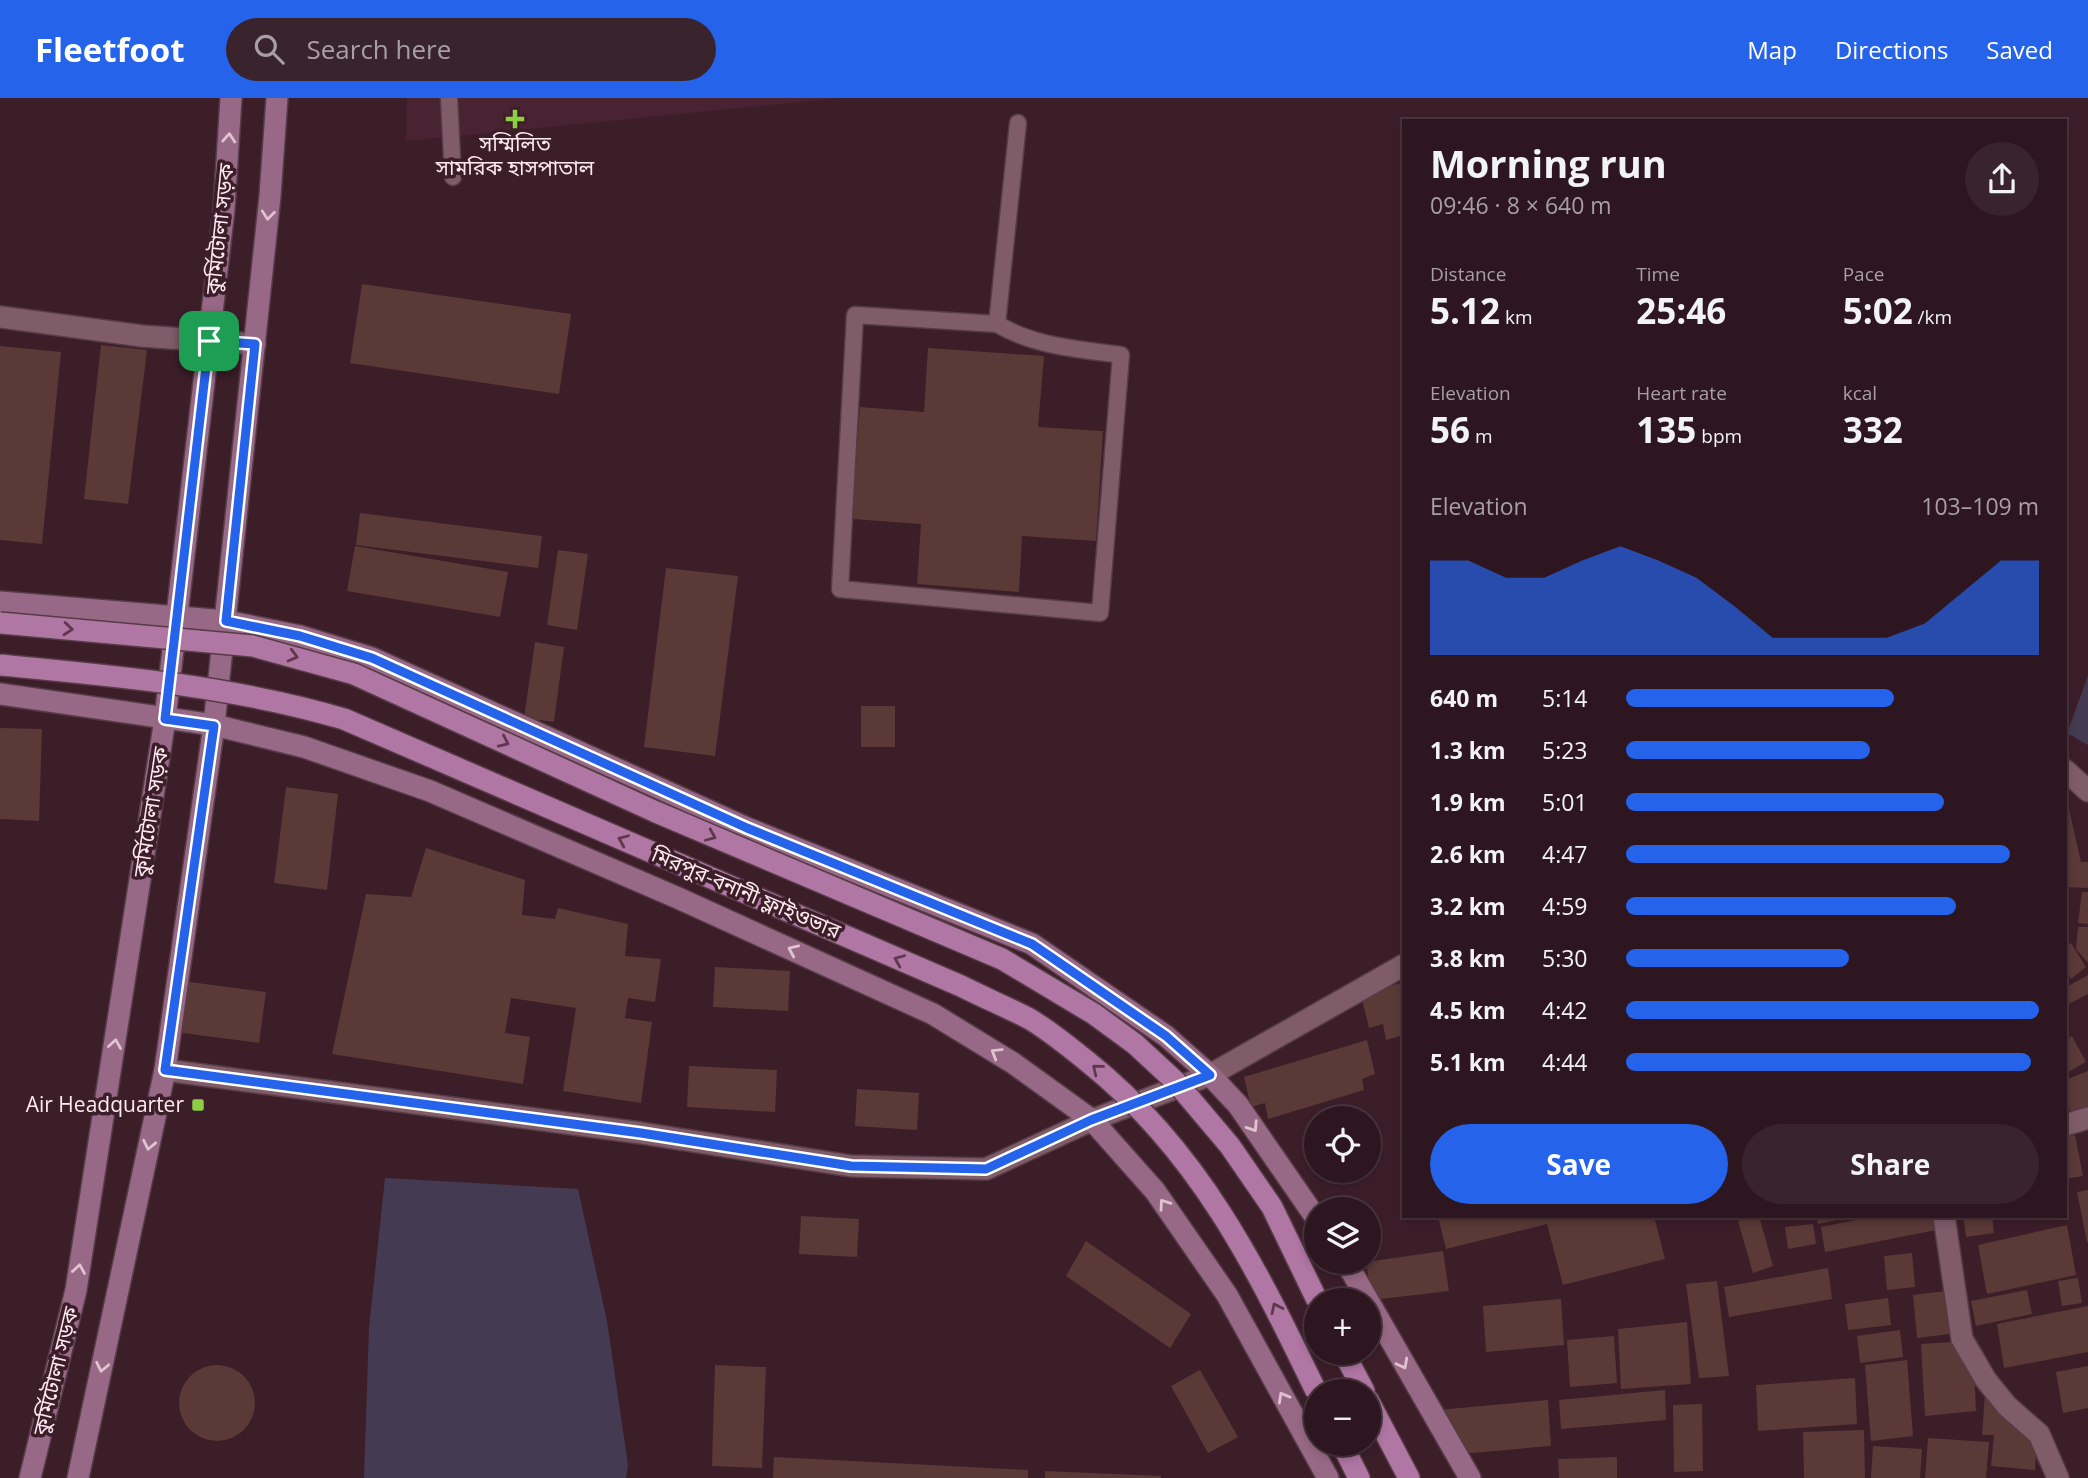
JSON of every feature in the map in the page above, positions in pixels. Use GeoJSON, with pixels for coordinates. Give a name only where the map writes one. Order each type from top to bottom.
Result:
{"type":"FeatureCollection","features":[{"type":"Feature","properties":{"kind":"main road","name":"কুর্মিটোলা সড়ক"},"geometry":{"type":"LineString","coordinates":[[30,1478],[76,1290],[165,719],[224,209],[231,98]]}},
{"type":"Feature","properties":{"kind":"main road","name":"কুর্মিটোলা সড়ক"},"geometry":{"type":"LineString","coordinates":[[78,1478],[165,1070],[214,726],[255,344],[277,98]]}},
{"type":"Feature","properties":{"kind":"main road"},"geometry":{"type":"LineString","coordinates":[[0,602],[226,621],[300,636],[372,658],[747,828],[1032,944],[1166,1036],[1210,1075],[1238,1105],[1304,1200]]}},
{"type":"Feature","properties":{"kind":"main road","name":"মিরপুর-বনানী ফ্লাইওভার"},"geometry":{"type":"LineString","coordinates":[[0,623],[253,646],[354,674],[656,812],[1002,959],[1094,1014],[1135,1044],[1176,1082],[1230,1146],[1272,1207],[1311,1288]]}},
{"type":"Feature","properties":{"kind":"main road","name":"মিরপুর-বনানী ফ্লাইওভার"},"geometry":{"type":"LineString","coordinates":[[0,665],[125,677],[230,692],[289,703],[344,719],[1030,1019],[1133,1100],[1167,1137],[1214,1201],[1257,1270],[1310,1379]]}},
{"type":"Feature","properties":{"kind":"main road"},"geometry":{"type":"LineString","coordinates":[[0,694],[214,726],[304,747],[430,792],[678,898],[933,1014],[1013,1063],[1091,1120],[1155,1191],[1227,1296],[1328,1478]]}},
{"type":"Feature","properties":{"kind":"main road"},"geometry":{"type":"LineString","coordinates":[[1353,1274],[1469,1478]]}},
{"type":"Feature","properties":{"kind":"main road"},"geometry":{"type":"LineString","coordinates":[[1381,1425],[1409,1478]]}},
{"type":"Feature","properties":{"kind":"main road"},"geometry":{"type":"LineString","coordinates":[[1348,1456],[1359,1478]]}},
{"type":"Feature","properties":{"kind":"street"},"geometry":{"type":"LineString","coordinates":[[0,317],[142,337],[255,344]]}},
{"type":"Feature","properties":{"kind":"street"},"geometry":{"type":"LineString","coordinates":[[2067,772],[2088,791]]}},
{"type":"Feature","properties":{"kind":"street"},"geometry":{"type":"LineString","coordinates":[[165,1070],[641,1133],[851,1166],[986,1169],[1091,1120],[1210,1075],[1402,966]]}},
{"type":"Feature","properties":{"kind":"street"},"geometry":{"type":"LineString","coordinates":[[2067,1124],[2088,1118]]}},
{"type":"Feature","properties":{"kind":"street"},"geometry":{"type":"LineString","coordinates":[[1944,1218],[1962,1339],[1986,1380],[2007,1406],[2039,1434],[2058,1478]]}},
{"type":"Feature","properties":{"kind":"lane"},"geometry":{"type":"LineString","coordinates":[[449,98],[453,177]]}},
{"type":"Feature","properties":{"kind":"lane"},"geometry":{"type":"LineString","coordinates":[[997,324],[1018,123]]}},
{"type":"Feature","properties":{"kind":"lane"},"geometry":{"type":"LineString","coordinates":[[855,315],[997,324],[1014,334],[1050,346],[1121,355],[1100,613],[840,589],[855,315]]}},
{"type":"Feature","properties":{"kind":"shaded area","name":"সম্মিলিত সামরিক হাসপাতাল"},"geometry":{"type":"Polygon","coordinates":[[[407,98],[840,98],[406,141],[407,98]]]}},
{"type":"Feature","properties":{"kind":"shaded area"},"geometry":{"type":"Polygon","coordinates":[[[2088,676],[2088,745],[2067,733],[2088,676]]]}},
{"type":"Feature","properties":{"kind":"shaded area"},"geometry":{"type":"Polygon","coordinates":[[[385,1178],[578,1189],[607,1321],[628,1465],[626,1478],[364,1478],[369,1328],[385,1178]]]}},
{"type":"Feature","properties":{"kind":"building"},"geometry":{"type":"Polygon","coordinates":[[[362,284],[571,314],[559,394],[350,363],[362,284]]]}},
{"type":"Feature","properties":{"kind":"building"},"geometry":{"type":"Polygon","coordinates":[[[101,345],[147,350],[128,504],[84,499],[101,345]]]}},
{"type":"Feature","properties":{"kind":"building"},"geometry":{"type":"Polygon","coordinates":[[[0,346],[61,352],[42,544],[0,540],[0,346]]]}},
{"type":"Feature","properties":{"kind":"building"},"geometry":{"type":"Polygon","coordinates":[[[928,348],[1044,356],[1038,427],[1103,431],[1096,541],[1022,536],[1019,592],[917,584],[921,524],[852,519],[860,407],[924,412],[928,348]]]}},
{"type":"Feature","properties":{"kind":"building"},"geometry":{"type":"Polygon","coordinates":[[[360,513],[542,536],[538,568],[356,545],[360,513]]]}},
{"type":"Feature","properties":{"kind":"building"},"geometry":{"type":"Polygon","coordinates":[[[355,546],[508,572],[500,617],[347,591],[355,546]]]}},
{"type":"Feature","properties":{"kind":"building"},"geometry":{"type":"Polygon","coordinates":[[[558,550],[588,554],[577,630],[547,625],[558,550]]]}},
{"type":"Feature","properties":{"kind":"building"},"geometry":{"type":"Polygon","coordinates":[[[666,568],[738,576],[715,756],[644,747],[666,568]]]}},
{"type":"Feature","properties":{"kind":"building"},"geometry":{"type":"Polygon","coordinates":[[[535,642],[564,647],[554,722],[524,718],[535,642]]]}},
{"type":"Feature","properties":{"kind":"building"},"geometry":{"type":"Polygon","coordinates":[[[861,706],[895,706],[895,747],[861,747],[861,706]]]}},
{"type":"Feature","properties":{"kind":"building"},"geometry":{"type":"Polygon","coordinates":[[[0,728],[42,729],[39,821],[0,819],[0,728]]]}},
{"type":"Feature","properties":{"kind":"building"},"geometry":{"type":"Polygon","coordinates":[[[286,787],[338,794],[327,890],[274,883],[286,787]]]}},
{"type":"Feature","properties":{"kind":"building"},"geometry":{"type":"Polygon","coordinates":[[[2067,800],[2081,862],[2088,862],[2088,888],[2067,887],[2067,800]]]}},
{"type":"Feature","properties":{"kind":"building"},"geometry":{"type":"Polygon","coordinates":[[[426,848],[525,880],[522,915],[555,919],[558,908],[628,924],[625,956],[661,959],[655,1002],[628,998],[625,1018],[652,1022],[641,1103],[563,1091],[576,1008],[511,998],[505,1033],[530,1037],[523,1084],[332,1054],[366,894],[411,897],[426,848]]]}},
{"type":"Feature","properties":{"kind":"building"},"geometry":{"type":"Polygon","coordinates":[[[2082,892],[2088,892],[2088,924],[2078,923],[2082,892]]]}},
{"type":"Feature","properties":{"kind":"building"},"geometry":{"type":"Polygon","coordinates":[[[2078,927],[2088,927],[2088,963],[2076,949],[2078,927]]]}},
{"type":"Feature","properties":{"kind":"building"},"geometry":{"type":"Polygon","coordinates":[[[2071,943],[2086,967],[2071,979],[2067,973],[2067,946],[2071,943]]]}},
{"type":"Feature","properties":{"kind":"building"},"geometry":{"type":"Polygon","coordinates":[[[715,967],[790,971],[788,1011],[713,1007],[715,967]]]}},
{"type":"Feature","properties":{"kind":"building"},"geometry":{"type":"Polygon","coordinates":[[[2088,975],[2088,994],[2067,1005],[2067,987],[2088,975]]]}},
{"type":"Feature","properties":{"kind":"building"},"geometry":{"type":"Polygon","coordinates":[[[182,981],[266,992],[259,1043],[175,1032],[182,981]]]}},
{"type":"Feature","properties":{"kind":"building"},"geometry":{"type":"Polygon","coordinates":[[[1402,983],[1402,1036],[1386,1040],[1383,1024],[1369,1028],[1361,995],[1402,983]]]}},
{"type":"Feature","properties":{"kind":"building"},"geometry":{"type":"Polygon","coordinates":[[[2072,1036],[2086,1062],[2067,1073],[2067,1039],[2072,1036]]]}},
{"type":"Feature","properties":{"kind":"building"},"geometry":{"type":"Polygon","coordinates":[[[1367,1040],[1375,1074],[1362,1079],[1364,1090],[1268,1119],[1265,1103],[1251,1107],[1244,1077],[1367,1040]]]}},
{"type":"Feature","properties":{"kind":"building"},"geometry":{"type":"Polygon","coordinates":[[[689,1066],[777,1070],[775,1112],[687,1107],[689,1066]]]}},
{"type":"Feature","properties":{"kind":"building"},"geometry":{"type":"Polygon","coordinates":[[[2088,1071],[2088,1117],[2074,1123],[2067,1101],[2067,1079],[2088,1071]]]}},
{"type":"Feature","properties":{"kind":"building"},"geometry":{"type":"Polygon","coordinates":[[[857,1089],[919,1093],[917,1130],[855,1126],[857,1089]]]}},
{"type":"Feature","properties":{"kind":"building"},"geometry":{"type":"Polygon","coordinates":[[[2075,1135],[2083,1176],[2067,1179],[2067,1137],[2075,1135]]]}},
{"type":"Feature","properties":{"kind":"building"},"geometry":{"type":"Polygon","coordinates":[[[2088,1190],[2088,1242],[2087,1242],[2077,1192],[2088,1190]]]}},
{"type":"Feature","properties":{"kind":"building"},"geometry":{"type":"Polygon","coordinates":[[[801,1216],[859,1219],[857,1257],[799,1254],[801,1216]]]}},
{"type":"Feature","properties":{"kind":"building"},"geometry":{"type":"Polygon","coordinates":[[[1438,1218],[1655,1218],[1665,1259],[1563,1285],[1547,1224],[1446,1249],[1438,1218]]]}},
{"type":"Feature","properties":{"kind":"building"},"geometry":{"type":"Polygon","coordinates":[[[1760,1218],[1773,1266],[1753,1273],[1738,1221],[1760,1218]]]}},
{"type":"Feature","properties":{"kind":"building"},"geometry":{"type":"Polygon","coordinates":[[[1817,1218],[1845,1218],[1818,1224],[1817,1218]]]}},
{"type":"Feature","properties":{"kind":"building"},"geometry":{"type":"Polygon","coordinates":[[[1866,1218],[1934,1218],[1936,1230],[1825,1252],[1821,1227],[1866,1218]]]}},
{"type":"Feature","properties":{"kind":"building"},"geometry":{"type":"Polygon","coordinates":[[[1963,1218],[1992,1218],[1994,1233],[1966,1237],[1963,1218]]]}},
{"type":"Feature","properties":{"kind":"building"},"geometry":{"type":"Polygon","coordinates":[[[1813,1224],[1816,1244],[1788,1249],[1785,1227],[1813,1224]]]}},
{"type":"Feature","properties":{"kind":"building"},"geometry":{"type":"Polygon","coordinates":[[[2067,1225],[2076,1275],[1987,1294],[1978,1245],[2067,1225]]]}},
{"type":"Feature","properties":{"kind":"building"},"geometry":{"type":"Polygon","coordinates":[[[1086,1241],[1191,1314],[1170,1348],[1066,1276],[1086,1241]]]}},
{"type":"Feature","properties":{"kind":"building"},"geometry":{"type":"Polygon","coordinates":[[[1443,1251],[1449,1291],[1381,1299],[1381,1288],[1370,1288],[1368,1274],[1381,1274],[1381,1260],[1443,1251]]]}},
{"type":"Feature","properties":{"kind":"building"},"geometry":{"type":"Polygon","coordinates":[[[1912,1253],[1915,1287],[1887,1290],[1884,1256],[1912,1253]]]}},
{"type":"Feature","properties":{"kind":"building"},"geometry":{"type":"Polygon","coordinates":[[[1828,1268],[1832,1299],[1729,1317],[1724,1287],[1828,1268]]]}},
{"type":"Feature","properties":{"kind":"building"},"geometry":{"type":"Polygon","coordinates":[[[2078,1278],[2082,1303],[2062,1306],[2058,1281],[2078,1278]]]}},
{"type":"Feature","properties":{"kind":"building"},"geometry":{"type":"Polygon","coordinates":[[[1717,1281],[1729,1376],[1699,1378],[1686,1284],[1717,1281]]]}},
{"type":"Feature","properties":{"kind":"building"},"geometry":{"type":"Polygon","coordinates":[[[2027,1290],[2032,1314],[1976,1326],[1971,1301],[2027,1290]]]}},
{"type":"Feature","properties":{"kind":"building"},"geometry":{"type":"Polygon","coordinates":[[[1946,1291],[1950,1334],[1917,1338],[1913,1295],[1946,1291]]]}},
{"type":"Feature","properties":{"kind":"building"},"geometry":{"type":"Polygon","coordinates":[[[1888,1298],[1891,1325],[1848,1330],[1845,1304],[1888,1298]]]}},
{"type":"Feature","properties":{"kind":"building"},"geometry":{"type":"Polygon","coordinates":[[[1561,1299],[1564,1345],[1486,1352],[1483,1306],[1561,1299]]]}},
{"type":"Feature","properties":{"kind":"building"},"geometry":{"type":"Polygon","coordinates":[[[2088,1306],[2088,1352],[2004,1368],[1997,1324],[2088,1306]]]}},
{"type":"Feature","properties":{"kind":"building"},"geometry":{"type":"Polygon","coordinates":[[[1687,1322],[1691,1384],[1621,1389],[1618,1329],[1687,1322]]]}},
{"type":"Feature","properties":{"kind":"building"},"geometry":{"type":"Polygon","coordinates":[[[1900,1330],[1903,1357],[1860,1363],[1857,1336],[1900,1330]]]}},
{"type":"Feature","properties":{"kind":"building"},"geometry":{"type":"Polygon","coordinates":[[[1614,1336],[1617,1383],[1570,1387],[1567,1340],[1614,1336]]]}},
{"type":"Feature","properties":{"kind":"building"},"geometry":{"type":"Polygon","coordinates":[[[1952,1342],[1974,1368],[1976,1411],[1925,1416],[1921,1344],[1952,1342]]]}},
{"type":"Feature","properties":{"kind":"building"},"geometry":{"type":"Polygon","coordinates":[[[1907,1360],[1913,1436],[1871,1441],[1865,1365],[1907,1360]]]}},
{"type":"Feature","properties":{"kind":"building"},"geometry":{"type":"Polygon","coordinates":[[[217,1365],[231,1368],[244,1376],[252,1389],[255,1403],[252,1417],[244,1430],[231,1438],[217,1441],[203,1438],[190,1430],[182,1417],[179,1403],[182,1389],[190,1376],[203,1368],[217,1365]]]}},
{"type":"Feature","properties":{"kind":"building"},"geometry":{"type":"Polygon","coordinates":[[[715,1365],[766,1367],[762,1468],[712,1466],[715,1365]]]}},
{"type":"Feature","properties":{"kind":"building"},"geometry":{"type":"Polygon","coordinates":[[[2088,1366],[2088,1408],[2063,1413],[2056,1372],[2088,1366]]]}},
{"type":"Feature","properties":{"kind":"building"},"geometry":{"type":"Polygon","coordinates":[[[1200,1370],[1238,1437],[1208,1453],[1171,1386],[1200,1370]]]}},
{"type":"Feature","properties":{"kind":"building"},"geometry":{"type":"Polygon","coordinates":[[[1855,1378],[1857,1424],[1758,1431],[1756,1385],[1855,1378]]]}},
{"type":"Feature","properties":{"kind":"building"},"geometry":{"type":"Polygon","coordinates":[[[1665,1390],[1666,1420],[1561,1429],[1559,1400],[1665,1390]]]}},
{"type":"Feature","properties":{"kind":"building"},"geometry":{"type":"Polygon","coordinates":[[[1985,1393],[2037,1438],[2035,1470],[1991,1466],[1994,1435],[1982,1435],[1985,1393]]]}},
{"type":"Feature","properties":{"kind":"building"},"geometry":{"type":"Polygon","coordinates":[[[1548,1400],[1551,1446],[1460,1454],[1438,1410],[1548,1400]]]}},
{"type":"Feature","properties":{"kind":"building"},"geometry":{"type":"Polygon","coordinates":[[[1702,1404],[1703,1471],[1674,1472],[1673,1405],[1702,1404]]]}},
{"type":"Feature","properties":{"kind":"building"},"geometry":{"type":"Polygon","coordinates":[[[1864,1430],[1865,1478],[1804,1478],[1803,1432],[1864,1430]]]}},
{"type":"Feature","properties":{"kind":"building"},"geometry":{"type":"Polygon","coordinates":[[[1928,1438],[1989,1442],[1986,1478],[1925,1478],[1928,1438]]]}},
{"type":"Feature","properties":{"kind":"building"},"geometry":{"type":"Polygon","coordinates":[[[1873,1446],[1922,1449],[1920,1478],[1871,1478],[1873,1446]]]}},
{"type":"Feature","properties":{"kind":"building"},"geometry":{"type":"Polygon","coordinates":[[[774,1457],[1028,1470],[1028,1478],[773,1478],[774,1457]]]}},
{"type":"Feature","properties":{"kind":"building"},"geometry":{"type":"Polygon","coordinates":[[[1617,1457],[1617,1478],[1559,1478],[1558,1459],[1617,1457]]]}},
{"type":"Feature","properties":{"kind":"building"},"geometry":{"type":"Polygon","coordinates":[[[1045,1471],[1161,1476],[1161,1478],[1045,1478],[1045,1471]]]}},
{"type":"Feature","properties":{"kind":"place","name":"সম্মিলিত সামরিক হাসপাতাল"},"geometry":{"type":"Point","coordinates":[515,119]}},
{"type":"Feature","properties":{"kind":"place","name":"Air Headquarter"},"geometry":{"type":"Point","coordinates":[198,1105]}},
{"type":"Feature","properties":{"kind":"route"},"geometry":{"type":"LineString","coordinates":[[209,341],[255,344],[226,621],[300,636],[372,658],[441,687],[549,741],[747,828],[1032,944],[1166,1036],[1210,1075],[1091,1120],[986,1169],[851,1166],[641,1133],[165,1070],[214,726],[165,719],[209,341]]}}]}
